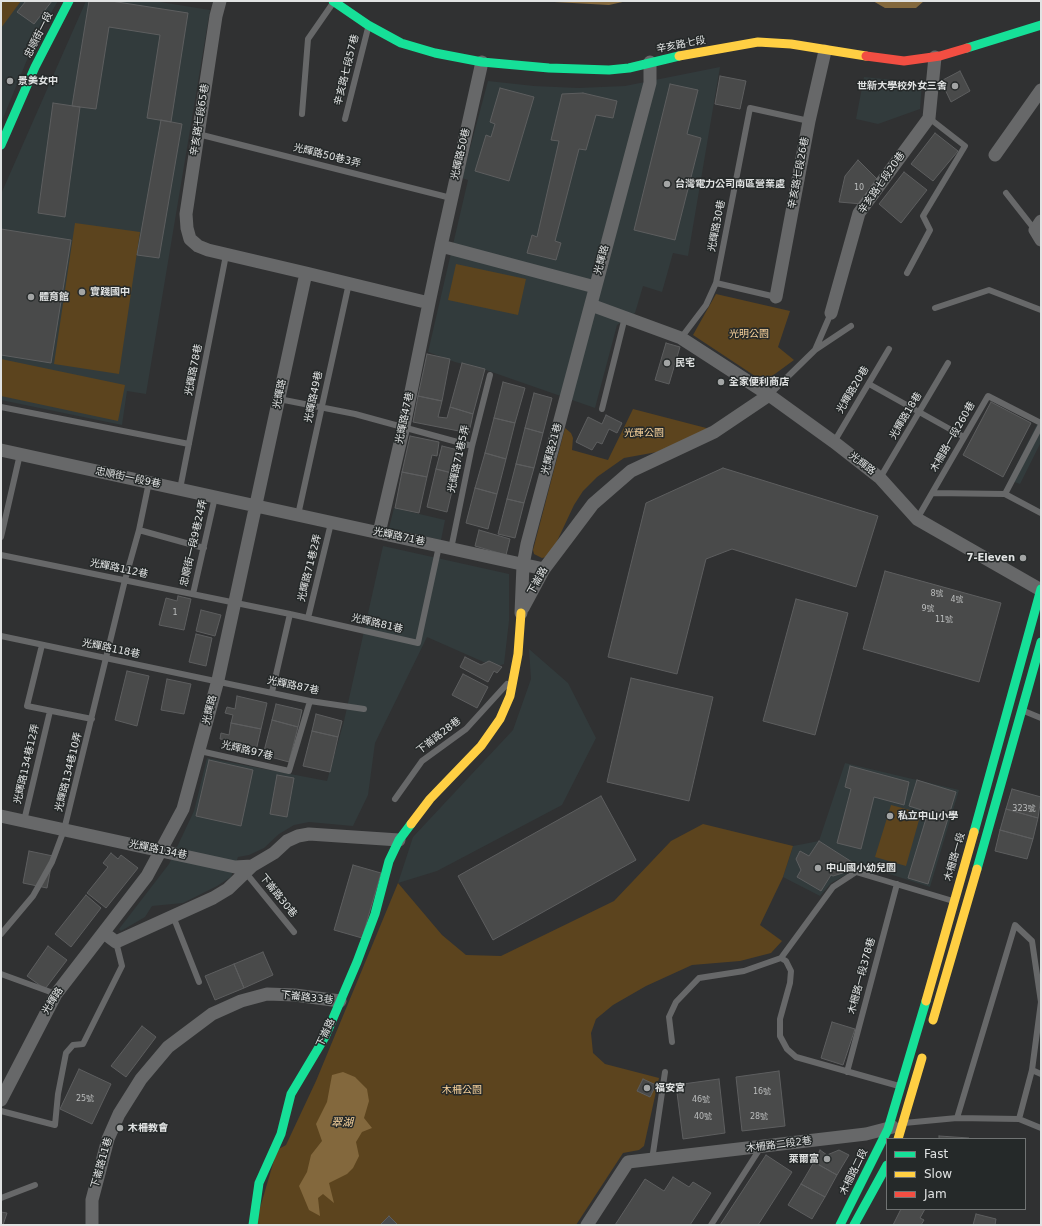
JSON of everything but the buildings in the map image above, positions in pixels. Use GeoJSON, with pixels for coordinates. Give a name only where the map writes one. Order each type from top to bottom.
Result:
{"type":"FeatureCollection","features":[{"type":"Feature","properties":{"kind":"main road","name":"忠順街一段"},"geometry":{"type":"LineString","coordinates":[[1,145],[35,67],[69,1]]}},
{"type":"Feature","properties":{"kind":"main road","name":"辛亥路七段"},"geometry":{"type":"LineString","coordinates":[[334,1],[368,25],[400,43],[435,53],[482,62],[548,68],[609,70],[629,68],[650,62],[758,42],[792,44],[825,51],[904,61],[935,58],[1041,25]]}},
{"type":"Feature","properties":{"kind":"main road","name":"木柵路一段"},"geometry":{"type":"LineString","coordinates":[[888,1129],[1010,707],[1041,590]]}},
{"type":"Feature","properties":{"kind":"main road","name":"下崙路"},"geometry":{"type":"LineString","coordinates":[[253,1225],[259,1183],[266,1164],[281,1134],[289,1099],[316,1054],[340,1001],[375,914],[389,860],[399,840],[430,799],[481,746],[500,719],[510,696],[516,674],[521,613]]}},
{"type":"Feature","properties":{"kind":"main road"},"geometry":{"type":"LineString","coordinates":[[931,1026],[1023,711],[1041,642]]}},
{"type":"Feature","properties":{"kind":"main road"},"geometry":{"type":"LineString","coordinates":[[898,1138],[904,1123],[924,1048]]}},
{"type":"Feature","properties":{"kind":"main road","name":"木柵路二段"},"geometry":{"type":"LineString","coordinates":[[840,1225],[888,1129]]}},
{"type":"Feature","properties":{"kind":"main road"},"geometry":{"type":"LineString","coordinates":[[854,1225],[886,1166]]}},
{"type":"Feature","properties":{"kind":"street","name":"辛亥路七段65巷"},"geometry":{"type":"LineString","coordinates":[[220,1],[216,16],[186,214],[187,228],[190,239],[198,246],[226,255]]}},
{"type":"Feature","properties":{"kind":"street","name":"辛亥路七段26巷"},"geometry":{"type":"LineString","coordinates":[[776,297],[809,121],[825,51]]}},
{"type":"Feature","properties":{"kind":"street"},"geometry":{"type":"LineString","coordinates":[[929,118],[935,58]]}},
{"type":"Feature","properties":{"kind":"street","name":"光輝路50巷"},"geometry":{"type":"LineString","coordinates":[[440,246],[482,62]]}},
{"type":"Feature","properties":{"kind":"street","name":"光輝路"},"geometry":{"type":"LineString","coordinates":[[440,246],[595,287],[650,83],[650,62]]}},
{"type":"Feature","properties":{"kind":"street"},"geometry":{"type":"LineString","coordinates":[[996,155],[1041,90]]}},
{"type":"Feature","properties":{"kind":"street","name":"辛亥路七段20巷"},"geometry":{"type":"LineString","coordinates":[[831,313],[859,213],[929,118]]}},
{"type":"Feature","properties":{"kind":"street"},"geometry":{"type":"LineString","coordinates":[[226,255],[349,282],[429,303],[440,246]]}},
{"type":"Feature","properties":{"kind":"street","name":"光輝路"},"geometry":{"type":"LineString","coordinates":[[1,1100],[56,994],[131,899],[162,851],[183,809],[200,751],[218,680],[254,506],[306,273]]}},
{"type":"Feature","properties":{"kind":"street","name":"光輝路21巷"},"geometry":{"type":"LineString","coordinates":[[521,613],[523,565],[595,287]]}},
{"type":"Feature","properties":{"kind":"street","name":"光輝路47巷"},"geometry":{"type":"LineString","coordinates":[[379,533],[404,426],[429,303]]}},
{"type":"Feature","properties":{"kind":"street","name":"光輝路"},"geometry":{"type":"LineString","coordinates":[[591,305],[681,338],[769,395],[834,442],[880,478],[917,519],[1041,590]]}},
{"type":"Feature","properties":{"kind":"street","name":"下崙路"},"geometry":{"type":"LineString","coordinates":[[521,613],[544,569],[593,504],[631,471],[714,432],[769,395]]}},
{"type":"Feature","properties":{"kind":"street","name":"忠順街一段9巷"},"geometry":{"type":"LineString","coordinates":[[1,450],[254,506]]}},
{"type":"Feature","properties":{"kind":"street","name":"光輝路71巷"},"geometry":{"type":"LineString","coordinates":[[254,506],[544,569]]}},
{"type":"Feature","properties":{"kind":"street","name":"光輝路134巷"},"geometry":{"type":"LineString","coordinates":[[1,816],[249,870]]}},
{"type":"Feature","properties":{"kind":"street"},"geometry":{"type":"LineString","coordinates":[[104,933],[116,942],[213,898],[274,853],[287,841],[298,836],[309,834],[399,840]]}},
{"type":"Feature","properties":{"kind":"street","name":"下崙路33巷"},"geometry":{"type":"LineString","coordinates":[[168,1047],[212,1014],[241,1001],[268,994],[295,995],[340,1001]]}},
{"type":"Feature","properties":{"kind":"street","name":"下崙路11巷"},"geometry":{"type":"LineString","coordinates":[[92,1225],[92,1200],[108,1139],[119,1114],[141,1078],[168,1047]]}},
{"type":"Feature","properties":{"kind":"street","name":"木柵路二段2巷"},"geometry":{"type":"LineString","coordinates":[[587,1225],[628,1162],[866,1134],[888,1129],[904,1123]]}},
{"type":"Feature","properties":{"kind":"lane"},"geometry":{"type":"LineString","coordinates":[[302,114],[308,39],[334,1]]}},
{"type":"Feature","properties":{"kind":"lane","name":"辛亥路七段57巷"},"geometry":{"type":"LineString","coordinates":[[345,119],[368,25]]}},
{"type":"Feature","properties":{"kind":"lane","name":"光輝路30巷"},"geometry":{"type":"LineString","coordinates":[[681,338],[706,305],[716,283],[750,108],[809,121]]}},
{"type":"Feature","properties":{"kind":"lane"},"geometry":{"type":"LineString","coordinates":[[907,273],[930,230],[923,216],[965,146],[929,118]]}},
{"type":"Feature","properties":{"kind":"lane","name":"光輝路50巷3弄"},"geometry":{"type":"LineString","coordinates":[[198,134],[451,198]]}},
{"type":"Feature","properties":{"kind":"lane"},"geometry":{"type":"LineString","coordinates":[[1006,193],[1039,230]]}},
{"type":"Feature","properties":{"kind":"lane","name":"光輝路78巷"},"geometry":{"type":"LineString","coordinates":[[180,489],[226,255]]}},
{"type":"Feature","properties":{"kind":"lane","name":"光輝路49巷"},"geometry":{"type":"LineString","coordinates":[[298,515],[349,282]]}},
{"type":"Feature","properties":{"kind":"lane"},"geometry":{"type":"LineString","coordinates":[[716,283],[776,297]]}},
{"type":"Feature","properties":{"kind":"lane"},"geometry":{"type":"LineString","coordinates":[[935,308],[989,290],[1041,310]]}},
{"type":"Feature","properties":{"kind":"lane"},"geometry":{"type":"LineString","coordinates":[[815,350],[831,313]]}},
{"type":"Feature","properties":{"kind":"lane"},"geometry":{"type":"LineString","coordinates":[[602,409],[625,317]]}},
{"type":"Feature","properties":{"kind":"lane"},"geometry":{"type":"LineString","coordinates":[[769,395],[815,350],[851,326]]}},
{"type":"Feature","properties":{"kind":"lane","name":"光輝路20巷"},"geometry":{"type":"LineString","coordinates":[[834,442],[889,349]]}},
{"type":"Feature","properties":{"kind":"lane","name":"光輝路18巷"},"geometry":{"type":"LineString","coordinates":[[880,478],[948,363]]}},
{"type":"Feature","properties":{"kind":"lane","name":"光輝路71巷5弄"},"geometry":{"type":"LineString","coordinates":[[445,548],[490,375]]}},
{"type":"Feature","properties":{"kind":"lane"},"geometry":{"type":"LineString","coordinates":[[869,384],[964,437]]}},
{"type":"Feature","properties":{"kind":"lane","name":"木柵路一段260巷"},"geometry":{"type":"LineString","coordinates":[[917,519],[988,396],[1041,424]]}},
{"type":"Feature","properties":{"kind":"lane"},"geometry":{"type":"LineString","coordinates":[[279,399],[322,407],[404,426],[472,446]]}},
{"type":"Feature","properties":{"kind":"lane"},"geometry":{"type":"LineString","coordinates":[[1,407],[189,444]]}},
{"type":"Feature","properties":{"kind":"lane"},"geometry":{"type":"LineString","coordinates":[[1005,494],[1041,424]]}},
{"type":"Feature","properties":{"kind":"lane"},"geometry":{"type":"LineString","coordinates":[[1,537],[20,454]]}},
{"type":"Feature","properties":{"kind":"lane","name":"光輝路134巷10弄"},"geometry":{"type":"LineString","coordinates":[[1,934],[33,896],[52,862],[64,830],[126,580],[140,530],[150,482]]}},
{"type":"Feature","properties":{"kind":"lane"},"geometry":{"type":"LineString","coordinates":[[933,493],[1005,494],[1041,513]]}},
{"type":"Feature","properties":{"kind":"lane","name":"忠順街一段9巷24弄"},"geometry":{"type":"LineString","coordinates":[[193,594],[215,497]]}},
{"type":"Feature","properties":{"kind":"lane","name":"光輝路71巷2弄"},"geometry":{"type":"LineString","coordinates":[[308,618],[331,523]]}},
{"type":"Feature","properties":{"kind":"lane"},"geometry":{"type":"LineString","coordinates":[[140,530],[204,548]]}},
{"type":"Feature","properties":{"kind":"lane","name":"光輝路81巷"},"geometry":{"type":"LineString","coordinates":[[234,602],[418,643],[445,548]]}},
{"type":"Feature","properties":{"kind":"lane","name":"光輝路112巷"},"geometry":{"type":"LineString","coordinates":[[1,555],[234,602]]}},
{"type":"Feature","properties":{"kind":"lane"},"geometry":{"type":"LineString","coordinates":[[272,692],[290,614]]}},
{"type":"Feature","properties":{"kind":"lane","name":"光輝路118巷"},"geometry":{"type":"LineString","coordinates":[[1,636],[218,680]]}},
{"type":"Feature","properties":{"kind":"lane"},"geometry":{"type":"LineString","coordinates":[[42,645],[28,706],[92,719]]}},
{"type":"Feature","properties":{"kind":"lane","name":"下崙路28巷"},"geometry":{"type":"LineString","coordinates":[[395,799],[422,761],[466,729],[516,674]]}},
{"type":"Feature","properties":{"kind":"lane","name":"光輝路87巷"},"geometry":{"type":"LineString","coordinates":[[218,680],[310,701],[364,709]]}},
{"type":"Feature","properties":{"kind":"lane","name":"光輝路97巷"},"geometry":{"type":"LineString","coordinates":[[200,751],[289,771],[310,701]]}},
{"type":"Feature","properties":{"kind":"lane","name":"光輝路134巷12弄"},"geometry":{"type":"LineString","coordinates":[[24,821],[50,711]]}},
{"type":"Feature","properties":{"kind":"lane"},"geometry":{"type":"LineString","coordinates":[[1023,711],[1041,718]]}},
{"type":"Feature","properties":{"kind":"lane","name":"下崙路30巷"},"geometry":{"type":"LineString","coordinates":[[249,870],[294,932]]}},
{"type":"Feature","properties":{"kind":"lane"},"geometry":{"type":"LineString","coordinates":[[672,1042],[669,1017],[676,1002],[699,978],[744,971],[781,958],[834,887],[856,872],[954,901]]}},
{"type":"Feature","properties":{"kind":"lane","name":"木柵路一段378巷"},"geometry":{"type":"LineString","coordinates":[[846,1072],[896,884]]}},
{"type":"Feature","properties":{"kind":"lane"},"geometry":{"type":"LineString","coordinates":[[173,916],[199,982]]}},
{"type":"Feature","properties":{"kind":"lane"},"geometry":{"type":"LineString","coordinates":[[957,1118],[1015,925],[1032,941],[1041,1002],[1032,1070],[1020,1120]]}},
{"type":"Feature","properties":{"kind":"lane"},"geometry":{"type":"LineString","coordinates":[[1,1112],[55,1125],[58,1094],[66,1053],[73,1045],[84,1044],[122,966],[116,942]]}},
{"type":"Feature","properties":{"kind":"lane"},"geometry":{"type":"LineString","coordinates":[[781,958],[786,961],[790,971],[790,983],[780,1019],[780,1036],[787,1049],[796,1057],[901,1087]]}},
{"type":"Feature","properties":{"kind":"lane"},"geometry":{"type":"LineString","coordinates":[[1,974],[56,994]]}},
{"type":"Feature","properties":{"kind":"lane"},"geometry":{"type":"LineString","coordinates":[[1032,1070],[1041,1074]]}},
{"type":"Feature","properties":{"kind":"lane"},"geometry":{"type":"LineString","coordinates":[[652,1160],[665,1072]]}},
{"type":"Feature","properties":{"kind":"lane"},"geometry":{"type":"LineString","coordinates":[[904,1123],[957,1118],[1020,1120],[1041,1128]]}},
{"type":"Feature","properties":{"kind":"lane"},"geometry":{"type":"LineString","coordinates":[[711,1225],[761,1147]]}},
{"type":"Feature","properties":{"kind":"lane"},"geometry":{"type":"LineString","coordinates":[[1,1198],[35,1185]]}},
{"type":"Feature","properties":{"kind":"shaded area","name":"景美女中"},"geometry":{"type":"Polygon","coordinates":[[[1,1],[58,1],[36,38],[1,123],[1,1]]]}},
{"type":"Feature","properties":{"kind":"shaded area","name":"實踐國中"},"geometry":{"type":"Polygon","coordinates":[[[86,1],[154,1],[210,10],[146,394],[127,391],[122,425],[1,400],[1,194],[86,1]]]}},
{"type":"Feature","properties":{"kind":"shaded area","name":"台灣電力公司南區營業處"},"geometry":{"type":"Polygon","coordinates":[[[720,67],[688,256],[673,253],[662,292],[643,286],[635,313],[617,325],[595,408],[486,370],[455,362],[428,352],[468,180],[462,178],[488,81],[534,86],[578,88],[625,86],[720,67]]]}},
{"type":"Feature","properties":{"kind":"shaded area"},"geometry":{"type":"Polygon","coordinates":[[[864,77],[922,83],[920,109],[878,124],[856,119],[864,77]]]}},
{"type":"Feature","properties":{"kind":"shaded area"},"geometry":{"type":"Polygon","coordinates":[[[1041,416],[1041,442],[1020,484],[1009,480],[1041,416]]]}},
{"type":"Feature","properties":{"kind":"shaded area"},"geometry":{"type":"Polygon","coordinates":[[[394,508],[445,520],[441,540],[389,528],[394,508]]]}},
{"type":"Feature","properties":{"kind":"shaded area"},"geometry":{"type":"Polygon","coordinates":[[[383,546],[509,574],[509,621],[504,664],[495,667],[427,637],[375,743],[368,795],[353,826],[309,822],[294,825],[279,834],[264,848],[249,855],[238,857],[231,877],[217,886],[183,903],[152,906],[145,917],[121,931],[119,929],[169,864],[194,811],[207,758],[327,781],[344,721],[383,546]]]}},
{"type":"Feature","properties":{"kind":"shaded area"},"geometry":{"type":"Polygon","coordinates":[[[529,649],[568,683],[596,738],[562,805],[437,871],[398,883],[413,837],[513,730],[531,679],[529,649]]]}},
{"type":"Feature","properties":{"kind":"shaded area","name":"私立中山小學"},"geometry":{"type":"Polygon","coordinates":[[[845,763],[959,790],[930,887],[852,862],[849,873],[831,883],[820,896],[783,877],[793,846],[819,841],[845,763]]]}},
{"type":"Feature","properties":{"kind":"green space"},"geometry":{"type":"Polygon","coordinates":[[[1,1],[21,1],[1,28],[1,1]]]}},
{"type":"Feature","properties":{"kind":"green space"},"geometry":{"type":"Polygon","coordinates":[[[75,223],[140,232],[119,374],[54,364],[75,223]]]}},
{"type":"Feature","properties":{"kind":"green space"},"geometry":{"type":"Polygon","coordinates":[[[456,264],[526,279],[518,315],[448,300],[456,264]]]}},
{"type":"Feature","properties":{"kind":"green space","name":"光明公園"},"geometry":{"type":"Polygon","coordinates":[[[716,294],[790,311],[778,347],[794,360],[764,382],[693,335],[716,294]]]}},
{"type":"Feature","properties":{"kind":"green space"},"geometry":{"type":"Polygon","coordinates":[[[1,359],[125,385],[118,421],[1,396],[1,359]]]}},
{"type":"Feature","properties":{"kind":"green space","name":"光輝公園"},"geometry":{"type":"Polygon","coordinates":[[[633,409],[710,429],[657,452],[624,458],[597,477],[583,491],[574,505],[550,556],[542,558],[534,554],[533,550],[565,428],[571,433],[573,438],[572,450],[608,460],[633,409]]]}},
{"type":"Feature","properties":{"kind":"green space"},"geometry":{"type":"Polygon","coordinates":[[[891,805],[921,813],[906,866],[875,857],[891,805]]]}},
{"type":"Feature","properties":{"kind":"green space","name":"木柵公園"},"geometry":{"type":"Polygon","coordinates":[[[703,824],[793,846],[783,877],[760,925],[782,941],[771,953],[740,961],[692,965],[646,986],[613,1005],[596,1019],[591,1033],[593,1053],[605,1064],[659,1078],[644,1146],[639,1150],[623,1153],[576,1225],[255,1225],[277,1150],[286,1145],[316,1081],[398,883],[442,935],[466,955],[501,956],[614,901],[671,841],[703,824]]]}},
{"type":"Feature","properties":{"kind":"water"},"geometry":{"type":"Polygon","coordinates":[[[536,1],[627,1],[609,5],[536,1]]]}},
{"type":"Feature","properties":{"kind":"water"},"geometry":{"type":"Polygon","coordinates":[[[873,1],[924,1],[916,8],[885,8],[873,1]]]}},
{"type":"Feature","properties":{"kind":"water","name":"翠湖"},"geometry":{"type":"Polygon","coordinates":[[[343,1072],[355,1077],[367,1089],[369,1101],[364,1118],[372,1128],[362,1132],[356,1142],[359,1156],[353,1168],[347,1174],[329,1183],[334,1203],[323,1194],[318,1198],[320,1216],[309,1210],[299,1186],[307,1172],[311,1155],[322,1141],[316,1124],[327,1102],[332,1075],[343,1072]]]}},
{"type":"Feature","properties":{"kind":"traffic: fast"},"geometry":{"type":"LineString","coordinates":[[1,145],[35,67],[69,1]]}},
{"type":"Feature","properties":{"kind":"traffic: fast"},"geometry":{"type":"LineString","coordinates":[[333,1],[368,25],[401,43],[435,53],[482,62],[549,68],[609,70],[629,68],[679,56]]}},
{"type":"Feature","properties":{"kind":"traffic: fast"},"geometry":{"type":"LineString","coordinates":[[967,48],[1041,25]]}},
{"type":"Feature","properties":{"kind":"traffic: fast"},"geometry":{"type":"LineString","coordinates":[[974,832],[1041,589]]}},
{"type":"Feature","properties":{"kind":"traffic: fast"},"geometry":{"type":"LineString","coordinates":[[977,869],[1041,642]]}},
{"type":"Feature","properties":{"kind":"traffic: fast"},"geometry":{"type":"LineString","coordinates":[[253,1225],[259,1183],[281,1134],[291,1094],[325,1037],[357,962],[375,914],[389,861],[399,840],[411,824]]}},
{"type":"Feature","properties":{"kind":"traffic: fast"},"geometry":{"type":"LineString","coordinates":[[840,1225],[888,1129],[926,1001]]}},
{"type":"Feature","properties":{"kind":"traffic: fast"},"geometry":{"type":"LineString","coordinates":[[854,1225],[886,1167]]}},
{"type":"Feature","properties":{"kind":"traffic: slow"},"geometry":{"type":"LineString","coordinates":[[679,56],[758,42],[791,44],[866,56]]}},
{"type":"Feature","properties":{"kind":"traffic: slow"},"geometry":{"type":"LineString","coordinates":[[411,824],[430,799],[481,746],[500,719],[510,696],[518,654],[521,613]]}},
{"type":"Feature","properties":{"kind":"traffic: slow"},"geometry":{"type":"LineString","coordinates":[[926,1001],[974,832]]}},
{"type":"Feature","properties":{"kind":"traffic: slow"},"geometry":{"type":"LineString","coordinates":[[933,1020],[977,869]]}},
{"type":"Feature","properties":{"kind":"traffic: slow"},"geometry":{"type":"LineString","coordinates":[[898,1138],[922,1058]]}},
{"type":"Feature","properties":{"kind":"traffic: jam"},"geometry":{"type":"LineString","coordinates":[[866,56],[904,61],[940,56],[967,48]]}},
{"type":"Feature","properties":{"kind":"place","name":"景美女中"},"geometry":{"type":"Point","coordinates":[10,81]}},
{"type":"Feature","properties":{"kind":"place","name":"世新大學校外女三舍"},"geometry":{"type":"Point","coordinates":[955,86]}},
{"type":"Feature","properties":{"kind":"place","name":"台灣電力公司南區營業處"},"geometry":{"type":"Point","coordinates":[667,184]}},
{"type":"Feature","properties":{"kind":"place","name":"實踐國中"},"geometry":{"type":"Point","coordinates":[82,292]}},
{"type":"Feature","properties":{"kind":"place","name":"體育館"},"geometry":{"type":"Point","coordinates":[31,297]}},
{"type":"Feature","properties":{"kind":"place","name":"民宅"},"geometry":{"type":"Point","coordinates":[667,363]}},
{"type":"Feature","properties":{"kind":"place","name":"全家便利商店"},"geometry":{"type":"Point","coordinates":[721,382]}},
{"type":"Feature","properties":{"kind":"place","name":"7-Eleven"},"geometry":{"type":"Point","coordinates":[1023,558]}},
{"type":"Feature","properties":{"kind":"place","name":"私立中山小學"},"geometry":{"type":"Point","coordinates":[890,816]}},
{"type":"Feature","properties":{"kind":"place","name":"中山國小幼兒園"},"geometry":{"type":"Point","coordinates":[818,868]}},
{"type":"Feature","properties":{"kind":"place","name":"福安宮"},"geometry":{"type":"Point","coordinates":[647,1088]}},
{"type":"Feature","properties":{"kind":"place","name":"木柵教會"},"geometry":{"type":"Point","coordinates":[120,1128]}},
{"type":"Feature","properties":{"kind":"place","name":"萊爾富"},"geometry":{"type":"Point","coordinates":[827,1159]}}]}
